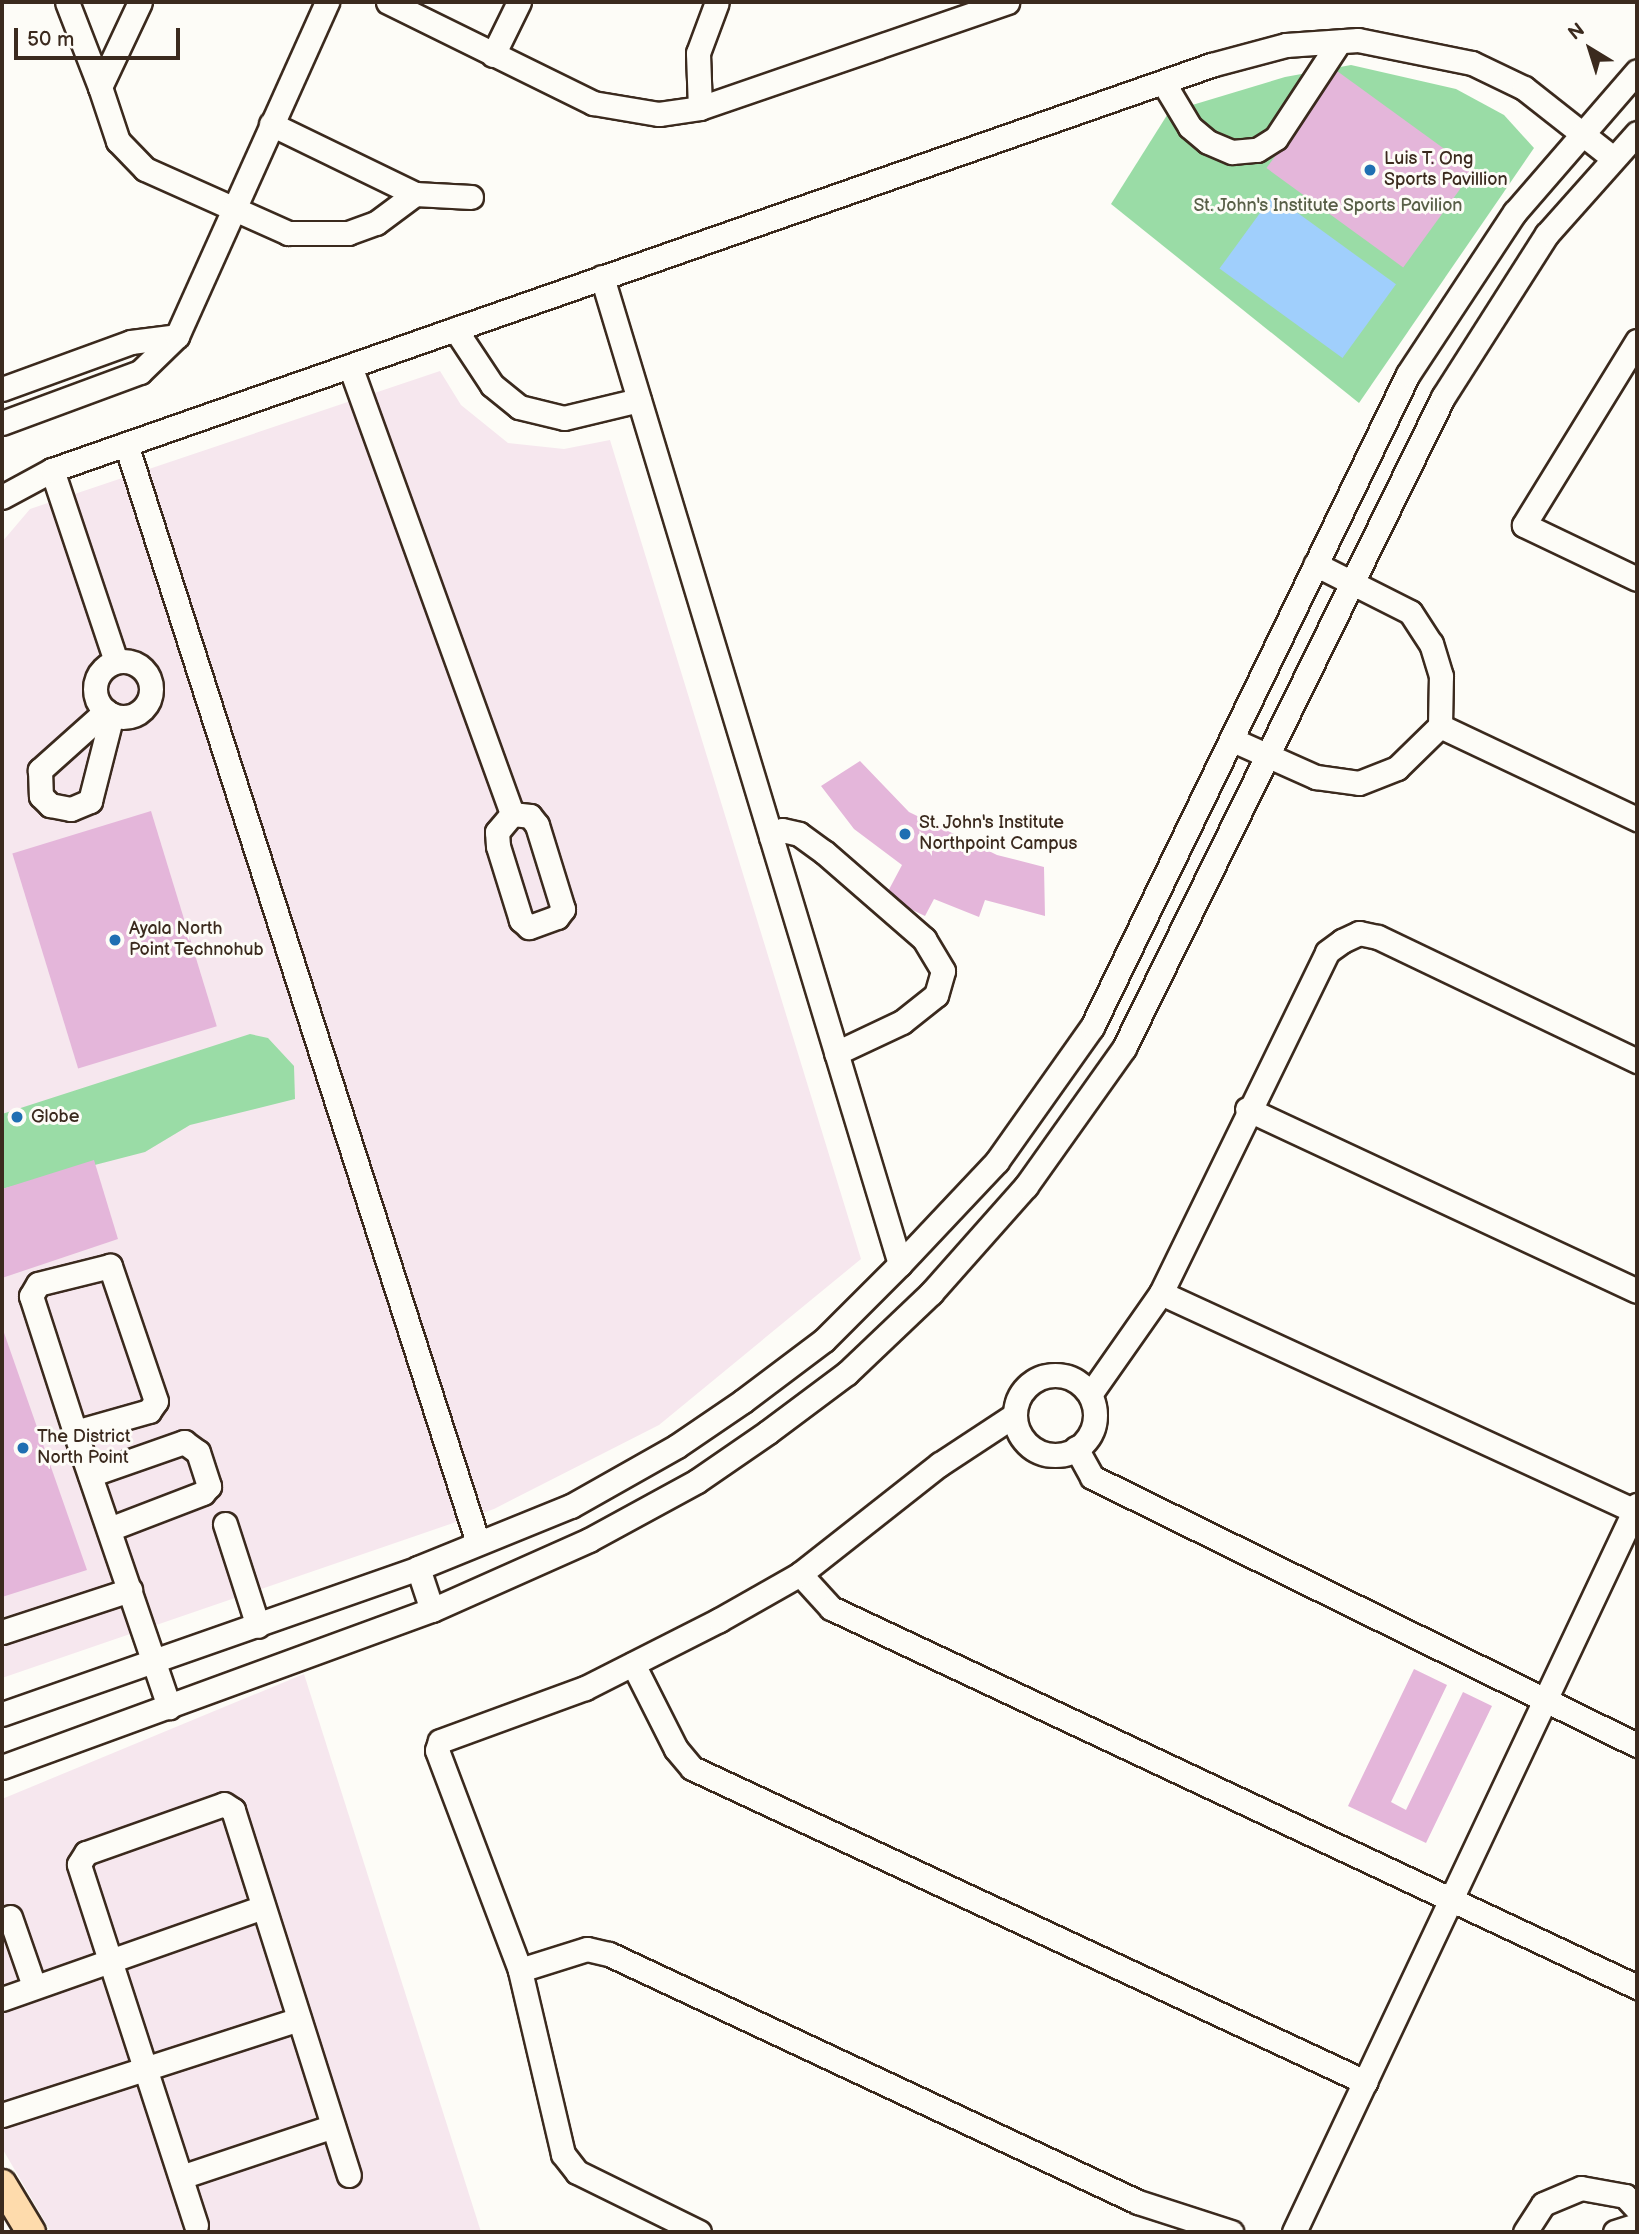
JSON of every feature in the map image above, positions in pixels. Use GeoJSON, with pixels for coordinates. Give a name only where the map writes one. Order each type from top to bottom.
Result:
{"type":"FeatureCollection","features":[{"type":"Feature","properties":{"kind":"main road"},"geometry":{"type":"LineString","coordinates":[[2,2184],[31,2232]]}},
{"type":"Feature","properties":{"kind":"street"},"geometry":{"type":"LineString","coordinates":[[67,2],[118,141],[145,169],[229,211],[288,233],[348,233],[376,222],[415,194]]}},
{"type":"Feature","properties":{"kind":"street"},"geometry":{"type":"LineString","coordinates":[[100,87],[139,2]]}},
{"type":"Feature","properties":{"kind":"street"},"geometry":{"type":"LineString","coordinates":[[2,424],[140,372],[177,336],[229,211],[327,2]]}},
{"type":"Feature","properties":{"kind":"street"},"geometry":{"type":"LineString","coordinates":[[388,2],[593,103],[626,112],[700,108],[1007,2]]}},
{"type":"Feature","properties":{"kind":"street"},"geometry":{"type":"LineString","coordinates":[[493,55],[519,2]]}},
{"type":"Feature","properties":{"kind":"street"},"geometry":{"type":"LineString","coordinates":[[700,108],[698,53],[717,2]]}},
{"type":"Feature","properties":{"kind":"street"},"geometry":{"type":"LineString","coordinates":[[1163,82],[1190,127],[1208,142],[1232,152],[1257,150],[1276,138],[1339,42]]}},
{"type":"Feature","properties":{"kind":"street"},"geometry":{"type":"LineString","coordinates":[[2,497],[52,470],[125,444],[1163,82],[1286,45],[1339,42],[1420,50],[1472,63],[1524,88],[1613,158]]}},
{"type":"Feature","properties":{"kind":"street"},"geometry":{"type":"LineString","coordinates":[[2,1714],[156,1663],[418,1568],[571,1506],[677,1446],[824,1340],[900,1264],[997,1161],[1092,1027],[1235,741],[1315,564],[1408,374],[1459,290],[1580,131],[1637,71]]}},
{"type":"Feature","properties":{"kind":"street"},"geometry":{"type":"LineString","coordinates":[[271,124],[415,194],[471,197]]}},
{"type":"Feature","properties":{"kind":"street"},"geometry":{"type":"LineString","coordinates":[[2,1767],[432,1610],[589,1540],[697,1481],[768,1433],[847,1373],[931,1293],[1065,1134],[1124,1048],[1267,757],[1349,581],[1443,397],[1495,309],[1547,234],[1637,132]]}},
{"type":"Feature","properties":{"kind":"street"},"geometry":{"type":"LineString","coordinates":[[602,277],[900,1264]]}},
{"type":"Feature","properties":{"kind":"street"},"geometry":{"type":"LineString","coordinates":[[454,329],[492,385],[519,407],[564,418],[639,400]]}},
{"type":"Feature","properties":{"kind":"street"},"geometry":{"type":"LineString","coordinates":[[2,389],[150,338],[177,336]]}},
{"type":"Feature","properties":{"kind":"street"},"geometry":{"type":"LineString","coordinates":[[1635,348],[1524,525],[1637,579]]}},
{"type":"Feature","properties":{"kind":"street"},"geometry":{"type":"LineString","coordinates":[[83,359],[93,390]]}},
{"type":"Feature","properties":{"kind":"street"},"geometry":{"type":"LineString","coordinates":[[350,366],[512,814]]}},
{"type":"Feature","properties":{"kind":"street"},"geometry":{"type":"LineString","coordinates":[[125,444],[478,1543]]}},
{"type":"Feature","properties":{"kind":"street"},"geometry":{"type":"LineString","coordinates":[[52,470],[116,662]]}},
{"type":"Feature","properties":{"kind":"street"},"geometry":{"type":"LineString","coordinates":[[1235,741],[1316,777],[1359,783],[1397,768],[1440,726],[1441,676],[1431,644],[1410,612],[1315,564]]}},
{"type":"Feature","properties":{"kind":"street"},"geometry":{"type":"LineString","coordinates":[[116,662],[142,667],[152,692],[136,714],[109,713],[97,700],[96,681],[116,662]]}},
{"type":"Feature","properties":{"kind":"street"},"geometry":{"type":"LineString","coordinates":[[1440,726],[1637,819]]}},
{"type":"Feature","properties":{"kind":"street"},"geometry":{"type":"LineString","coordinates":[[771,837],[782,830],[799,834],[824,852],[923,939],[943,971],[936,995],[902,1022],[836,1053]]}},
{"type":"Feature","properties":{"kind":"street"},"geometry":{"type":"LineString","coordinates":[[1091,1393],[1161,1293],[1247,1110],[1327,952],[1359,933],[1378,937],[1637,1061]]}},
{"type":"Feature","properties":{"kind":"street"},"geometry":{"type":"LineString","coordinates":[[1247,1110],[1637,1291]]}},
{"type":"Feature","properties":{"kind":"street"},"geometry":{"type":"LineString","coordinates":[[1034,1111],[1065,1134]]}},
{"type":"Feature","properties":{"kind":"street"},"geometry":{"type":"LineString","coordinates":[[75,1432],[149,1411],[156,1401],[110,1266],[32,1289],[75,1432],[169,1707]]}},
{"type":"Feature","properties":{"kind":"street"},"geometry":{"type":"LineString","coordinates":[[1161,1293],[1636,1510],[1449,1897],[1294,2232]]}},
{"type":"Feature","properties":{"kind":"street"},"geometry":{"type":"LineString","coordinates":[[699,2232],[577,2172],[564,2154],[520,1970],[437,1750],[440,1741],[585,1688],[800,1574],[940,1464],[1013,1416],[1021,1392],[1040,1378],[1068,1377],[1091,1393],[1097,1413],[1093,1430],[1076,1448],[1042,1453],[1021,1437],[1013,1416]]}},
{"type":"Feature","properties":{"kind":"street"},"geometry":{"type":"LineString","coordinates":[[90,1475],[184,1442],[198,1452],[209,1486],[203,1493],[109,1529]]}},
{"type":"Feature","properties":{"kind":"street"},"geometry":{"type":"LineString","coordinates":[[1076,1448],[1092,1477],[1637,1745]]}},
{"type":"Feature","properties":{"kind":"street"},"geometry":{"type":"LineString","coordinates":[[225,1524],[258,1626]]}},
{"type":"Feature","properties":{"kind":"street"},"geometry":{"type":"LineString","coordinates":[[418,1568],[432,1610]]}},
{"type":"Feature","properties":{"kind":"street"},"geometry":{"type":"LineString","coordinates":[[800,1574],[831,1608],[1637,1987]]}},
{"type":"Feature","properties":{"kind":"street"},"geometry":{"type":"LineString","coordinates":[[2,1632],[130,1590]]}},
{"type":"Feature","properties":{"kind":"street"},"geometry":{"type":"LineString","coordinates":[[634,1664],[676,1749],[692,1768],[1365,2082]]}},
{"type":"Feature","properties":{"kind":"street"},"geometry":{"type":"LineString","coordinates":[[196,2225],[79,1858],[224,1804],[233,1810],[349,2175]]}},
{"type":"Feature","properties":{"kind":"street"},"geometry":{"type":"LineString","coordinates":[[2,1998],[263,1907]]}},
{"type":"Feature","properties":{"kind":"street"},"geometry":{"type":"LineString","coordinates":[[10,1917],[34,1986]]}},
{"type":"Feature","properties":{"kind":"street"},"geometry":{"type":"LineString","coordinates":[[520,1970],[587,1949],[609,1954],[1138,2202],[1231,2232]]}},
{"type":"Feature","properties":{"kind":"street"},"geometry":{"type":"LineString","coordinates":[[2,2115],[146,2066],[299,2020]]}},
{"type":"Feature","properties":{"kind":"street"},"geometry":{"type":"LineString","coordinates":[[181,2178],[333,2126]]}},
{"type":"Feature","properties":{"kind":"street"},"geometry":{"type":"LineString","coordinates":[[1525,2232],[1543,2204],[1581,2188],[1625,2196],[1637,2209]]}},
{"type":"Feature","properties":{"kind":"street"},"geometry":{"type":"LineString","coordinates":[[1615,2232],[1637,2225]]}},
{"type":"Feature","properties":{"kind":"shaded area"},"geometry":{"type":"Polygon","coordinates":[[[440,371],[461,405],[508,443],[564,449],[610,440],[861,1259],[659,1425],[494,1509],[2,1678],[2,542],[30,509],[440,371]]]}},
{"type":"Feature","properties":{"kind":"shaded area"},"geometry":{"type":"Polygon","coordinates":[[[304,1674],[481,2232],[51,2232],[2,2148],[2,1799],[304,1674]]]}},
{"type":"Feature","properties":{"kind":"green space","name":"St. John's Institute Sports Pavilion"},"geometry":{"type":"Polygon","coordinates":[[[1351,65],[1456,89],[1504,115],[1534,148],[1359,403],[1111,204],[1169,112],[1285,77],[1351,65]]]}},
{"type":"Feature","properties":{"kind":"green space"},"geometry":{"type":"Polygon","coordinates":[[[250,1034],[268,1038],[294,1066],[295,1099],[190,1125],[145,1152],[2,1189],[2,1114],[250,1034]]]}},
{"type":"Feature","properties":{"kind":"water"},"geometry":{"type":"Polygon","coordinates":[[[1273,195],[1396,284],[1342,358],[1220,269],[1273,195]]]}},
{"type":"Feature","properties":{"kind":"building","name":"Luis T. Ong Sports Pavillion"},"geometry":{"type":"Polygon","coordinates":[[[1337,71],[1474,170],[1403,267],[1266,168],[1337,71]]]}},
{"type":"Feature","properties":{"kind":"building","name":"St. John's Institute Northpoint Campus"},"geometry":{"type":"Polygon","coordinates":[[[860,761],[909,812],[997,855],[1044,867],[1045,916],[985,900],[979,917],[934,899],[925,916],[885,897],[902,865],[854,829],[821,786],[860,761]]]}},
{"type":"Feature","properties":{"kind":"building","name":"Ayala North Point Technohub"},"geometry":{"type":"Polygon","coordinates":[[[151,811],[217,1026],[78,1069],[12,853],[151,811]]]}},
{"type":"Feature","properties":{"kind":"building"},"geometry":{"type":"Polygon","coordinates":[[[94,1160],[118,1239],[2,1278],[2,1189],[94,1160]]]}},
{"type":"Feature","properties":{"kind":"building","name":"The District North Point"},"geometry":{"type":"Polygon","coordinates":[[[2,1327],[87,1570],[2,1597],[2,1327]]]}},
{"type":"Feature","properties":{"kind":"building"},"geometry":{"type":"Polygon","coordinates":[[[1414,1669],[1447,1685],[1391,1802],[1406,1810],[1463,1692],[1492,1706],[1426,1843],[1348,1806],[1414,1669]]]}},
{"type":"Feature","properties":{"kind":"place","name":"Luis T. Ong Sports Pavillion"},"geometry":{"type":"Point","coordinates":[1370,170]}},
{"type":"Feature","properties":{"kind":"place","name":"St. John's Institute Northpoint Campus"},"geometry":{"type":"Point","coordinates":[905,834]}},
{"type":"Feature","properties":{"kind":"place","name":"Ayala North Point Technohub"},"geometry":{"type":"Point","coordinates":[115,940]}},
{"type":"Feature","properties":{"kind":"place","name":"Globe"},"geometry":{"type":"Point","coordinates":[17,1117]}},
{"type":"Feature","properties":{"kind":"place","name":"The District North Point"},"geometry":{"type":"Point","coordinates":[23,1448]}}]}
